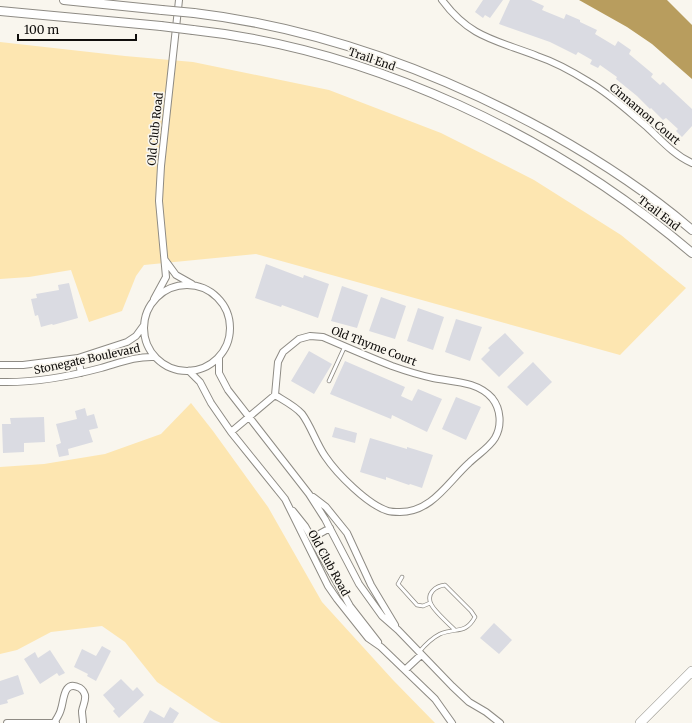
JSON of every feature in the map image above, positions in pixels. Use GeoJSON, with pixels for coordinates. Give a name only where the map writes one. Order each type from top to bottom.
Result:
{"type":"FeatureCollection","features":[{"type":"Feature","properties":{"kind":"main road"},"geometry":{"type":"LineString","coordinates":[[643,721],[692,672]]}},
{"type":"Feature","properties":{"kind":"street","name":"Trail End"},"geometry":{"type":"LineString","coordinates":[[64,0],[222,16],[336,42],[399,62],[490,101],[572,146],[618,175],[692,230]]}},
{"type":"Feature","properties":{"kind":"street","name":"Old Club Road"},"geometry":{"type":"LineString","coordinates":[[154,299],[166,277],[160,194],[161,166],[179,0]]}},
{"type":"Feature","properties":{"kind":"street","name":"Cinnamon Court"},"geometry":{"type":"LineString","coordinates":[[442,0],[450,12],[480,35],[495,42],[538,56],[567,69],[590,82],[628,110],[672,150],[692,163]]}},
{"type":"Feature","properties":{"kind":"street","name":"Trail End"},"geometry":{"type":"LineString","coordinates":[[0,10],[214,32],[276,43],[334,58],[392,77],[449,101],[513,132],[563,160],[609,188],[692,252]]}},
{"type":"Feature","properties":{"kind":"street"},"geometry":{"type":"LineString","coordinates":[[165,260],[176,275],[193,285]]}},
{"type":"Feature","properties":{"kind":"street"},"geometry":{"type":"LineString","coordinates":[[185,284],[193,285],[211,292],[220,299],[228,314],[231,327],[230,335],[225,349],[212,364],[196,370],[178,370],[170,368],[155,357],[146,341],[144,325],[146,314],[154,299],[161,293],[172,287],[185,284]]}},
{"type":"Feature","properties":{"kind":"street","name":"Stonegate Boulevard"},"geometry":{"type":"LineString","coordinates":[[0,365],[35,364],[78,358],[126,342],[136,336],[144,325]]}},
{"type":"Feature","properties":{"kind":"street","name":"Old Thyme Court"},"geometry":{"type":"LineString","coordinates":[[310,336],[323,337],[410,372],[472,385],[491,398],[497,407],[499,429],[494,439],[485,449],[469,462],[430,503],[416,510],[388,512],[361,495],[342,477],[325,457],[301,414],[290,404],[275,395],[278,362],[283,352],[298,339],[310,336]]}},
{"type":"Feature","properties":{"kind":"street","name":"Stonegate Boulevard"},"geometry":{"type":"LineString","coordinates":[[0,382],[24,382],[59,378],[134,358],[144,356],[155,357]]}},
{"type":"Feature","properties":{"kind":"street","name":"Old Club Road"},"geometry":{"type":"LineString","coordinates":[[219,357],[219,373],[228,390],[248,418],[309,494],[330,528],[359,584],[382,616],[398,630],[469,702],[486,712],[500,723]]}},
{"type":"Feature","properties":{"kind":"street"},"geometry":{"type":"LineString","coordinates":[[78,358],[81,373]]}},
{"type":"Feature","properties":{"kind":"street","name":"Old Club Road"},"geometry":{"type":"LineString","coordinates":[[189,371],[200,382],[211,403],[231,432],[305,526],[350,606],[381,647]]}},
{"type":"Feature","properties":{"kind":"street"},"geometry":{"type":"LineString","coordinates":[[231,432],[275,395]]}},
{"type":"Feature","properties":{"kind":"street","name":"Old Club Road"},"geometry":{"type":"LineString","coordinates":[[309,494],[326,507],[347,534],[371,585],[398,630]]}},
{"type":"Feature","properties":{"kind":"street","name":"Old Club Road"},"geometry":{"type":"LineString","coordinates":[[285,500],[332,592],[368,638],[381,647],[436,700],[452,723]]}},
{"type":"Feature","properties":{"kind":"street"},"geometry":{"type":"LineString","coordinates":[[312,538],[330,528]]}},
{"type":"Feature","properties":{"kind":"street"},"geometry":{"type":"LineString","coordinates":[[406,670],[420,654]]}},
{"type":"Feature","properties":{"kind":"street"},"geometry":{"type":"LineString","coordinates":[[7,723],[55,723],[62,706],[63,696],[66,690],[71,687],[77,687],[85,693],[85,701],[82,709],[84,723]]}},
{"type":"Feature","properties":{"kind":"lane"},"geometry":{"type":"LineString","coordinates":[[329,381],[345,346]]}},
{"type":"Feature","properties":{"kind":"lane"},"geometry":{"type":"LineString","coordinates":[[402,577],[398,584],[417,605],[423,606],[430,603]]}},
{"type":"Feature","properties":{"kind":"lane"},"geometry":{"type":"LineString","coordinates":[[420,654],[427,643],[450,630],[455,630],[461,630],[467,627],[475,617],[472,611],[445,585],[438,586],[432,591],[430,603],[455,630]]}},
{"type":"Feature","properties":{"kind":"shaded area"},"geometry":{"type":"Polygon","coordinates":[[[579,0],[667,0],[692,25],[692,79],[652,44],[627,27],[579,0]]]}},
{"type":"Feature","properties":{"kind":"shaded area"},"geometry":{"type":"Polygon","coordinates":[[[0,42],[193,62],[329,90],[441,133],[534,180],[621,235],[686,288],[620,355],[256,254],[144,265],[136,276],[122,311],[89,322],[71,270],[29,277],[0,279],[0,42]]]}},
{"type":"Feature","properties":{"kind":"shaded area"},"geometry":{"type":"Polygon","coordinates":[[[191,403],[268,507],[322,602],[393,680],[435,723],[221,723],[214,720],[157,682],[125,642],[102,626],[51,632],[17,650],[0,654],[0,467],[44,464],[105,454],[161,434],[191,403]]]}},
{"type":"Feature","properties":{"kind":"building"},"geometry":{"type":"Polygon","coordinates":[[[483,0],[503,0],[490,18],[485,15],[483,18],[475,12],[483,0]]]}},
{"type":"Feature","properties":{"kind":"building"},"geometry":{"type":"Polygon","coordinates":[[[510,0],[531,0],[544,6],[542,10],[564,19],[566,14],[597,30],[595,34],[615,46],[618,41],[631,50],[629,54],[653,74],[651,77],[660,85],[663,82],[692,109],[692,126],[682,137],[676,131],[678,129],[666,118],[663,120],[651,108],[650,109],[616,79],[617,77],[600,65],[598,68],[590,64],[592,60],[578,52],[576,55],[550,42],[499,24],[510,0]]]}},
{"type":"Feature","properties":{"kind":"building"},"geometry":{"type":"Polygon","coordinates":[[[266,264],[303,278],[304,275],[329,284],[318,318],[282,305],[281,307],[255,298],[266,264]]]}},
{"type":"Feature","properties":{"kind":"building"},"geometry":{"type":"Polygon","coordinates":[[[69,283],[78,318],[41,327],[38,315],[35,316],[31,299],[37,298],[36,294],[59,290],[58,285],[69,283]]]}},
{"type":"Feature","properties":{"kind":"building"},"geometry":{"type":"Polygon","coordinates":[[[342,286],[368,295],[357,328],[331,321],[342,286]]]}},
{"type":"Feature","properties":{"kind":"building"},"geometry":{"type":"Polygon","coordinates":[[[381,297],[406,306],[395,339],[369,331],[381,297]]]}},
{"type":"Feature","properties":{"kind":"building"},"geometry":{"type":"Polygon","coordinates":[[[418,308],[444,317],[433,350],[407,341],[418,308]]]}},
{"type":"Feature","properties":{"kind":"building"},"geometry":{"type":"Polygon","coordinates":[[[456,319],[482,327],[470,361],[445,352],[456,319]]]}},
{"type":"Feature","properties":{"kind":"building"},"geometry":{"type":"Polygon","coordinates":[[[505,333],[524,353],[499,377],[481,359],[490,350],[488,348],[505,333]]]}},
{"type":"Feature","properties":{"kind":"building"},"geometry":{"type":"Polygon","coordinates":[[[309,351],[332,364],[314,394],[291,381],[309,351]]]}},
{"type":"Feature","properties":{"kind":"building"},"geometry":{"type":"Polygon","coordinates":[[[345,361],[405,387],[401,396],[412,401],[418,389],[442,399],[427,432],[392,415],[391,419],[330,394],[345,361]]]}},
{"type":"Feature","properties":{"kind":"building"},"geometry":{"type":"Polygon","coordinates":[[[533,362],[552,382],[527,406],[507,387],[533,362]]]}},
{"type":"Feature","properties":{"kind":"building"},"geometry":{"type":"Polygon","coordinates":[[[456,397],[481,407],[466,440],[442,429],[456,397]]]}},
{"type":"Feature","properties":{"kind":"building"},"geometry":{"type":"Polygon","coordinates":[[[85,408],[87,416],[94,414],[98,428],[89,430],[93,442],[68,449],[69,455],[59,457],[56,445],[61,443],[56,424],[77,419],[75,411],[85,408]]]}},
{"type":"Feature","properties":{"kind":"building"},"geometry":{"type":"Polygon","coordinates":[[[44,417],[45,442],[24,443],[24,452],[3,453],[2,424],[11,424],[10,418],[44,417]]]}},
{"type":"Feature","properties":{"kind":"building"},"geometry":{"type":"Polygon","coordinates":[[[335,427],[357,433],[355,443],[332,437],[335,427]]]}},
{"type":"Feature","properties":{"kind":"building"},"geometry":{"type":"Polygon","coordinates":[[[370,438],[433,455],[422,488],[386,477],[386,480],[360,472],[370,438]]]}},
{"type":"Feature","properties":{"kind":"building"},"geometry":{"type":"Polygon","coordinates":[[[494,623],[512,640],[499,654],[480,638],[494,623]]]}},
{"type":"Feature","properties":{"kind":"building"},"geometry":{"type":"Polygon","coordinates":[[[102,646],[111,651],[96,681],[87,676],[88,674],[74,667],[82,649],[96,656],[102,646]]]}},
{"type":"Feature","properties":{"kind":"building"},"geometry":{"type":"Polygon","coordinates":[[[50,650],[65,673],[59,676],[57,673],[40,684],[24,659],[35,652],[38,658],[50,650]]]}},
{"type":"Feature","properties":{"kind":"building"},"geometry":{"type":"Polygon","coordinates":[[[18,675],[24,694],[7,700],[8,703],[0,705],[0,681],[18,675]]]}},
{"type":"Feature","properties":{"kind":"building"},"geometry":{"type":"Polygon","coordinates":[[[121,679],[133,691],[137,687],[144,695],[119,718],[113,711],[115,709],[103,695],[121,679]]]}},
{"type":"Feature","properties":{"kind":"building"},"geometry":{"type":"Polygon","coordinates":[[[170,707],[179,713],[173,723],[143,723],[150,710],[164,718],[170,707]]]}}]}
